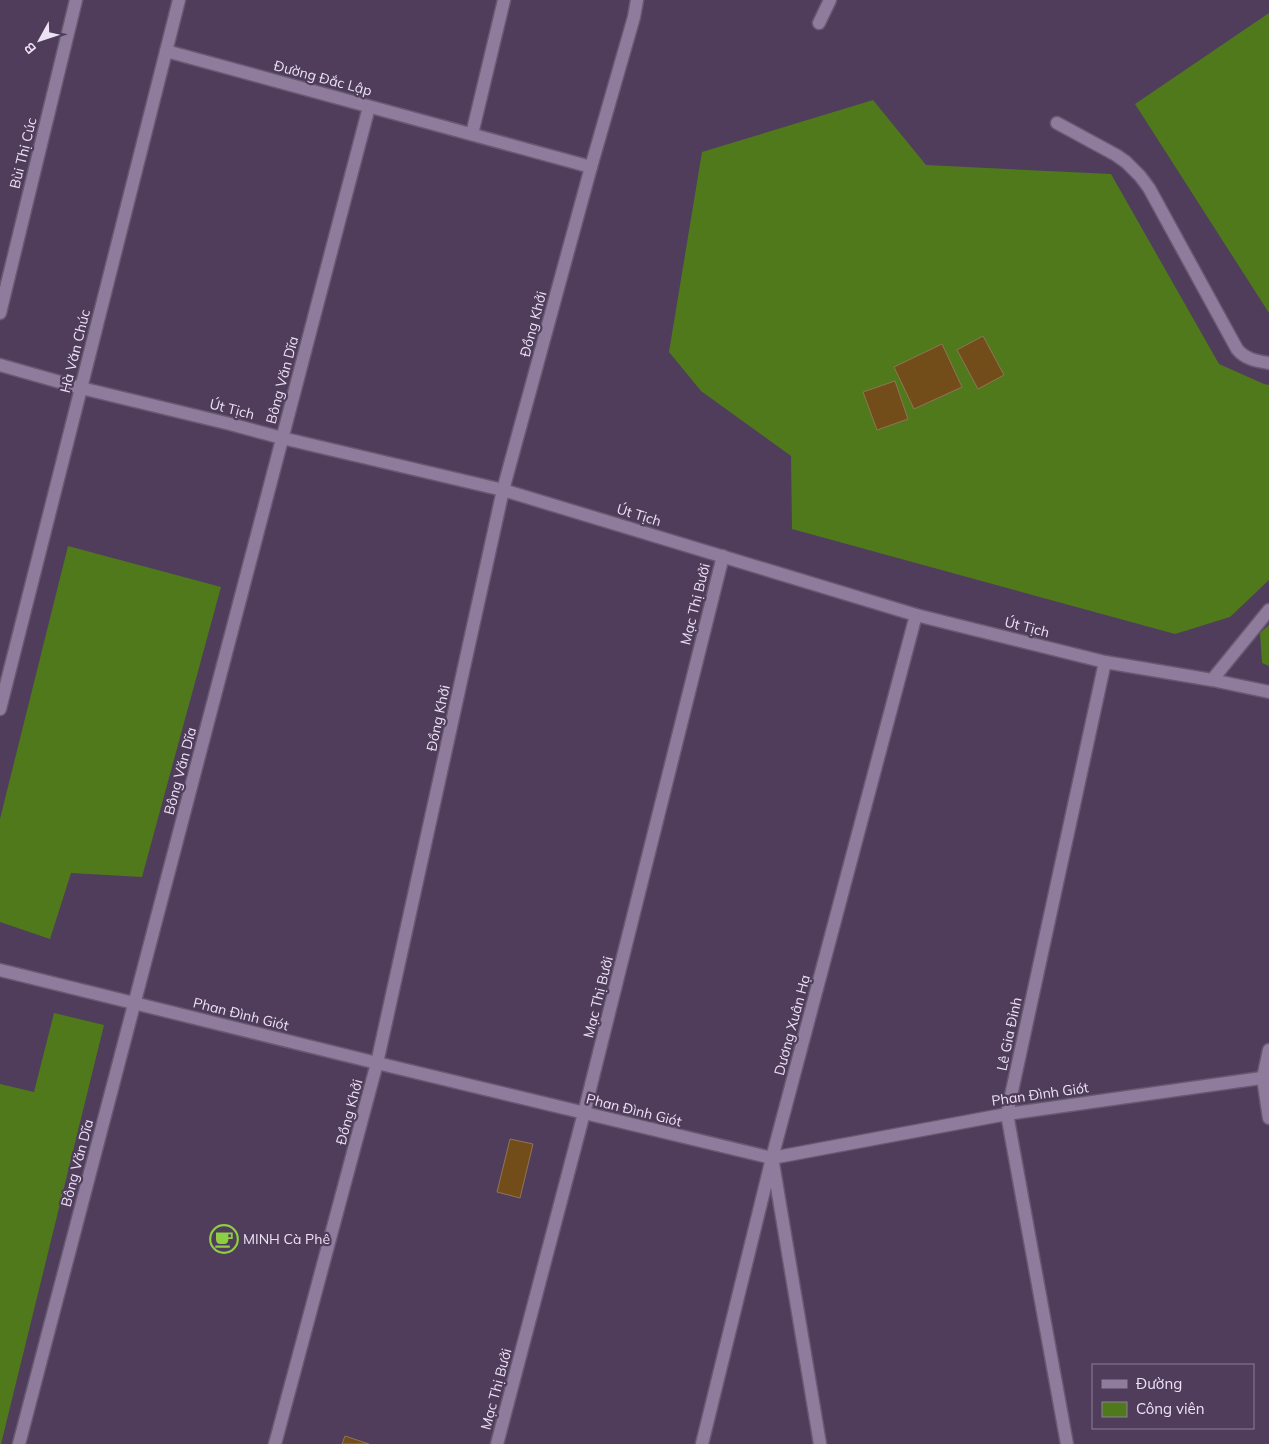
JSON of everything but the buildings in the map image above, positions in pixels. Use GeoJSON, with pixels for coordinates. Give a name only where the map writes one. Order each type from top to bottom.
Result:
{"type":"FeatureCollection","features":[{"type":"Feature","properties":{"kind":"street","name":"Bùi Thị Cúc"},"geometry":{"type":"LineString","coordinates":[[0,313],[76,0]]}},
{"type":"Feature","properties":{"kind":"street","name":"Hà Văn Chúc"},"geometry":{"type":"LineString","coordinates":[[0,709],[179,0]]}},
{"type":"Feature","properties":{"kind":"street"},"geometry":{"type":"LineString","coordinates":[[472,134],[504,0]]}},
{"type":"Feature","properties":{"kind":"street","name":"Đồng Khởi"},"geometry":{"type":"LineString","coordinates":[[275,1444],[378,1063],[503,490],[634,17],[637,0]]}},
{"type":"Feature","properties":{"kind":"street"},"geometry":{"type":"LineString","coordinates":[[819,23],[830,0]]}},
{"type":"Feature","properties":{"kind":"street","name":"Đường Đắc Lập"},"geometry":{"type":"LineString","coordinates":[[166,51],[591,167]]}},
{"type":"Feature","properties":{"kind":"street","name":"Bông Văn Dĩa"},"geometry":{"type":"LineString","coordinates":[[19,1444],[370,107]]}},
{"type":"Feature","properties":{"kind":"street"},"geometry":{"type":"LineString","coordinates":[[1057,123],[1116,155],[1140,176],[1149,188],[1237,349],[1242,355],[1252,360],[1269,363]]}},
{"type":"Feature","properties":{"kind":"street","name":"Út Tịch"},"geometry":{"type":"LineString","coordinates":[[0,365],[81,388],[282,438],[503,490],[916,615],[1106,662],[1269,692]]}},
{"type":"Feature","properties":{"kind":"street","name":"Mạc Thị Bưởi"},"geometry":{"type":"LineString","coordinates":[[497,1444],[584,1113],[723,556]]}},
{"type":"Feature","properties":{"kind":"street"},"geometry":{"type":"LineString","coordinates":[[1212,680],[1269,610]]}},
{"type":"Feature","properties":{"kind":"street","name":"Dương Xuân Hạ"},"geometry":{"type":"LineString","coordinates":[[702,1444],[772,1158],[916,615]]}},
{"type":"Feature","properties":{"kind":"street","name":"Lê Gia Đỉnh"},"geometry":{"type":"LineString","coordinates":[[1067,1444],[1007,1114],[1106,662]]}},
{"type":"Feature","properties":{"kind":"street","name":"Phan Đình Giót"},"geometry":{"type":"LineString","coordinates":[[0,970],[772,1158],[1007,1114],[1266,1077]]}},
{"type":"Feature","properties":{"kind":"street"},"geometry":{"type":"LineString","coordinates":[[1269,1050],[1266,1077],[1269,1118]]}},
{"type":"Feature","properties":{"kind":"street"},"geometry":{"type":"LineString","coordinates":[[772,1158],[820,1444]]}},
{"type":"Feature","properties":{"kind":"green space"},"geometry":{"type":"Polygon","coordinates":[[[1269,13],[1269,313],[1135,104],[1269,13]]]}},
{"type":"Feature","properties":{"kind":"green space"},"geometry":{"type":"Polygon","coordinates":[[[873,100],[926,165],[1111,174],[1219,364],[1269,385],[1269,580],[1230,617],[1175,634],[792,529],[791,456],[701,391],[669,352],[702,152],[873,100]]]}},
{"type":"Feature","properties":{"kind":"green space"},"geometry":{"type":"Polygon","coordinates":[[[68,546],[221,587],[142,877],[71,873],[50,939],[0,922],[0,819],[68,546]]]}},
{"type":"Feature","properties":{"kind":"green space"},"geometry":{"type":"Polygon","coordinates":[[[1269,625],[1269,666],[1262,663],[1260,633],[1269,625]]]}},
{"type":"Feature","properties":{"kind":"green space"},"geometry":{"type":"Polygon","coordinates":[[[54,1013],[104,1025],[0,1444],[0,1084],[34,1092],[54,1013]]]}},
{"type":"Feature","properties":{"kind":"place","name":"MINH Cà Phê"},"geometry":{"type":"Point","coordinates":[224,1239]}}]}
